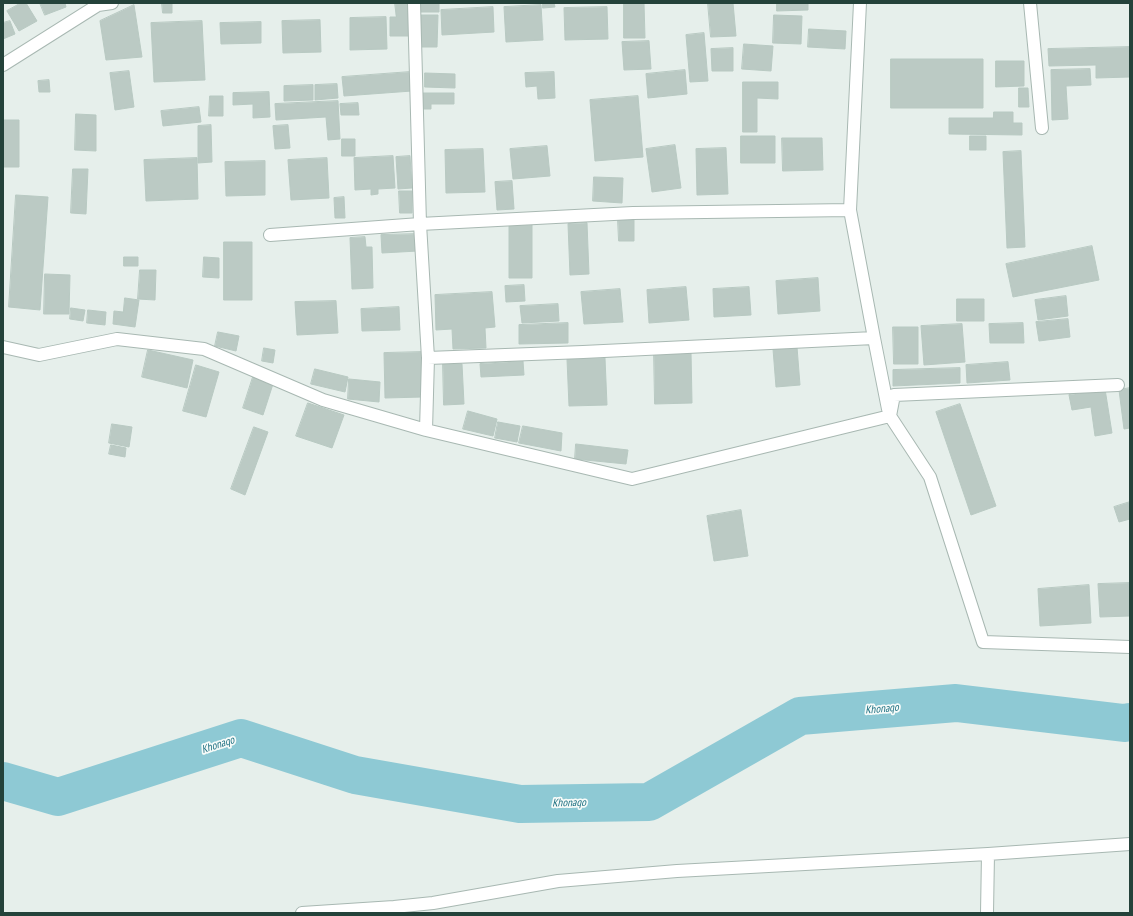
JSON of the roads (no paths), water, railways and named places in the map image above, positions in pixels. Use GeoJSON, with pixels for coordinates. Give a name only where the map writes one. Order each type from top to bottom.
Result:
{"type":"FeatureCollection","features":[{"type":"Feature","properties":{"kind":"street"},"geometry":{"type":"LineString","coordinates":[[3,65],[98,5],[112,3]]}},
{"type":"Feature","properties":{"kind":"street"},"geometry":{"type":"LineString","coordinates":[[414,3],[420,224],[428,358],[426,430]]}},
{"type":"Feature","properties":{"kind":"street"},"geometry":{"type":"LineString","coordinates":[[860,3],[850,210],[874,338],[890,416],[930,477],[983,642],[1130,647]]}},
{"type":"Feature","properties":{"kind":"street"},"geometry":{"type":"LineString","coordinates":[[1030,3],[1042,128]]}},
{"type":"Feature","properties":{"kind":"street"},"geometry":{"type":"LineString","coordinates":[[270,234],[420,224],[633,213],[850,210]]}},
{"type":"Feature","properties":{"kind":"street"},"geometry":{"type":"LineString","coordinates":[[428,358],[874,338]]}},
{"type":"Feature","properties":{"kind":"street"},"geometry":{"type":"LineString","coordinates":[[3,347],[39,355],[116,339],[204,349],[323,400],[426,430],[632,479],[890,416]]}},
{"type":"Feature","properties":{"kind":"street"},"geometry":{"type":"LineString","coordinates":[[890,416],[894,395],[1118,385]]}},
{"type":"Feature","properties":{"kind":"street"},"geometry":{"type":"LineString","coordinates":[[302,913],[433,903],[490,892],[574,880],[677,871],[988,854],[1130,844]]}},
{"type":"Feature","properties":{"kind":"street"},"geometry":{"type":"LineString","coordinates":[[987,913],[988,854]]}},
{"type":"Feature","properties":{"kind":"waterway","name":"Khonaqo"},"geometry":{"type":"LineString","coordinates":[[3,781],[58,797],[241,738],[355,775],[520,804],[649,802],[800,716],[956,703],[1124,723],[1130,722]]}}]}
